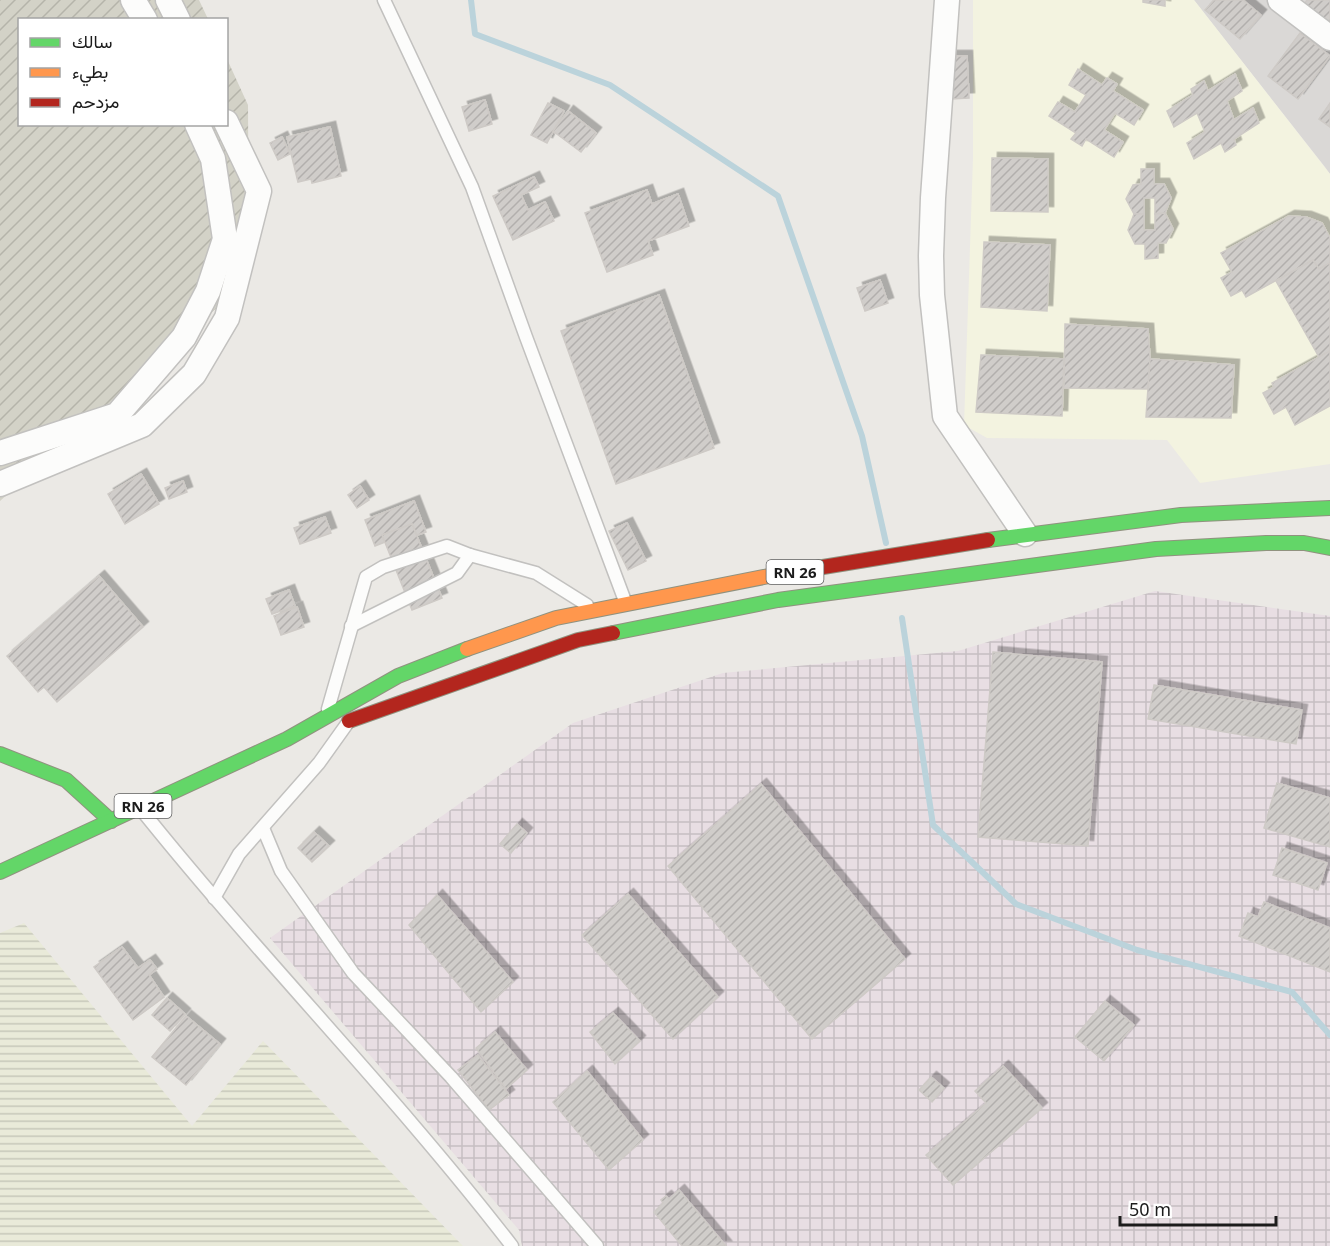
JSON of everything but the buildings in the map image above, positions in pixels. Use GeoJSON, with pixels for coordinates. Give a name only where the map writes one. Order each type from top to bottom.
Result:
{"type":"FeatureCollection","features":[{"type":"Feature","properties":{"kind":"main road","name":"RN 26"},"geometry":{"type":"LineString","coordinates":[[0,873],[286,739],[398,676],[556,618],[727,583],[1025,534],[1182,515],[1330,508]]}},
{"type":"Feature","properties":{"kind":"main road","name":"RN 26"},"geometry":{"type":"LineString","coordinates":[[286,739],[349,721],[578,640],[778,600],[1156,549],[1275,543],[1304,543],[1330,548]]}},
{"type":"Feature","properties":{"kind":"main road"},"geometry":{"type":"LineString","coordinates":[[0,754],[66,780],[111,820]]}},
{"type":"Feature","properties":{"kind":"street"},"geometry":{"type":"LineString","coordinates":[[133,0],[144,18]]}},
{"type":"Feature","properties":{"kind":"street"},"geometry":{"type":"LineString","coordinates":[[168,0],[177,18]]}},
{"type":"Feature","properties":{"kind":"street"},"geometry":{"type":"LineString","coordinates":[[947,0],[931,256],[932,295],[945,416],[1025,534]]}},
{"type":"Feature","properties":{"kind":"street"},"geometry":{"type":"LineString","coordinates":[[1280,0],[1330,38]]}},
{"type":"Feature","properties":{"kind":"street"},"geometry":{"type":"LineString","coordinates":[[0,453],[117,416],[184,337],[208,291],[225,239],[213,159],[199,126]]}},
{"type":"Feature","properties":{"kind":"street"},"geometry":{"type":"LineString","coordinates":[[0,484],[142,425],[194,374],[227,318],[259,191],[228,126]]}},
{"type":"Feature","properties":{"kind":"lane"},"geometry":{"type":"LineString","coordinates":[[384,0],[472,186],[626,605]]}},
{"type":"Feature","properties":{"kind":"lane"},"geometry":{"type":"LineString","coordinates":[[326,717],[366,577],[382,567],[447,546],[470,555],[536,573],[596,610]]}},
{"type":"Feature","properties":{"kind":"lane"},"geometry":{"type":"LineString","coordinates":[[351,626],[457,573],[470,555]]}},
{"type":"Feature","properties":{"kind":"lane"},"geometry":{"type":"LineString","coordinates":[[214,898],[239,854],[319,763],[349,721]]}},
{"type":"Feature","properties":{"kind":"lane"},"geometry":{"type":"LineString","coordinates":[[140,807],[214,898],[384,1091],[512,1246]]}},
{"type":"Feature","properties":{"kind":"lane"},"geometry":{"type":"LineString","coordinates":[[263,828],[281,871],[353,973],[451,1077],[597,1246]]}},
{"type":"Feature","properties":{"kind":"shaded area"},"geometry":{"type":"Polygon","coordinates":[[[0,0],[199,0],[208,18],[18,18],[18,126],[228,126],[228,61],[248,105],[249,279],[0,501],[0,0]]]}},
{"type":"Feature","properties":{"kind":"shaded area"},"geometry":{"type":"Polygon","coordinates":[[[973,0],[1194,0],[1330,174],[1330,464],[1200,483],[1167,440],[987,438],[964,425],[973,158],[973,0]]]}},
{"type":"Feature","properties":{"kind":"shaded area"},"geometry":{"type":"Polygon","coordinates":[[[1194,0],[1330,0],[1330,174],[1325,167],[1194,0]]]}},
{"type":"Feature","properties":{"kind":"shaded area"},"geometry":{"type":"Polygon","coordinates":[[[1155,591],[1330,616],[1330,1246],[522,1246],[519,1230],[270,938],[573,723],[723,673],[958,651],[1155,591]]]}},
{"type":"Feature","properties":{"kind":"shaded area"},"geometry":{"type":"Polygon","coordinates":[[[24,923],[192,1126],[263,1041],[463,1246],[0,1246],[0,933],[24,923]]]}},
{"type":"Feature","properties":{"kind":"waterway"},"geometry":{"type":"LineString","coordinates":[[471,0],[475,34],[610,85],[778,196],[862,436],[886,543]]}},
{"type":"Feature","properties":{"kind":"waterway"},"geometry":{"type":"LineString","coordinates":[[902,618],[933,825],[1016,904],[1137,950],[1292,992],[1330,1035]]}},
{"type":"Feature","properties":{"kind":"traffic: fast"},"geometry":{"type":"LineString","coordinates":[[988,540],[1181,515],[1330,508]]}},
{"type":"Feature","properties":{"kind":"traffic: fast"},"geometry":{"type":"LineString","coordinates":[[613,633],[778,600],[1156,549],[1266,543],[1304,543],[1330,548]]}},
{"type":"Feature","properties":{"kind":"traffic: fast"},"geometry":{"type":"LineString","coordinates":[[0,872],[287,739],[398,676],[467,649]]}},
{"type":"Feature","properties":{"kind":"traffic: fast"},"geometry":{"type":"LineString","coordinates":[[0,754],[66,780],[111,821]]}},
{"type":"Feature","properties":{"kind":"traffic: slow"},"geometry":{"type":"LineString","coordinates":[[467,649],[556,618],[774,575]]}},
{"type":"Feature","properties":{"kind":"traffic: jam"},"geometry":{"type":"LineString","coordinates":[[774,575],[988,540]]}},
{"type":"Feature","properties":{"kind":"traffic: jam"},"geometry":{"type":"LineString","coordinates":[[349,721],[578,640],[613,633]]}}]}
